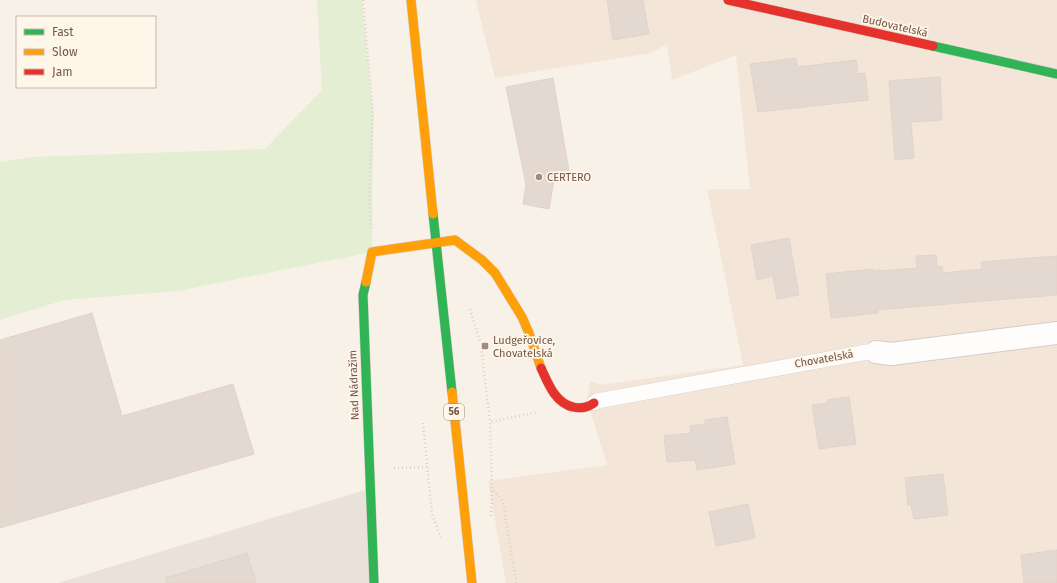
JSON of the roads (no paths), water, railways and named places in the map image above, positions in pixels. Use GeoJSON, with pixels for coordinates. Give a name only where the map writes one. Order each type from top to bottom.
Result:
{"type":"FeatureCollection","features":[{"type":"Feature","properties":{"kind":"street","name":"56"},"geometry":{"type":"LineString","coordinates":[[411,0],[472,583]]}},
{"type":"Feature","properties":{"kind":"street","name":"Budovatelská"},"geometry":{"type":"LineString","coordinates":[[728,0],[1057,74]]}},
{"type":"Feature","properties":{"kind":"street"},"geometry":{"type":"LineString","coordinates":[[437,242],[455,240],[494,271],[514,303],[530,335],[546,380],[557,398],[572,408],[588,408],[594,403]]}},
{"type":"Feature","properties":{"kind":"street","name":"Nad Nádražím"},"geometry":{"type":"LineString","coordinates":[[374,583],[363,295],[372,252],[437,242]]}},
{"type":"Feature","properties":{"kind":"street","name":"Chovatelská"},"geometry":{"type":"LineString","coordinates":[[876,352],[891,354],[1057,333]]}},
{"type":"Feature","properties":{"kind":"lane","name":"Chovatelská"},"geometry":{"type":"LineString","coordinates":[[594,403],[597,401],[779,367],[867,352],[876,352]]}},
{"type":"Feature","properties":{"kind":"place","name":"CERTERO"},"geometry":{"type":"Point","coordinates":[539,177]}},
{"type":"Feature","properties":{"kind":"place","name":"Ludgeřovice, Chovatelská"},"geometry":{"type":"Point","coordinates":[485,346]}}]}
